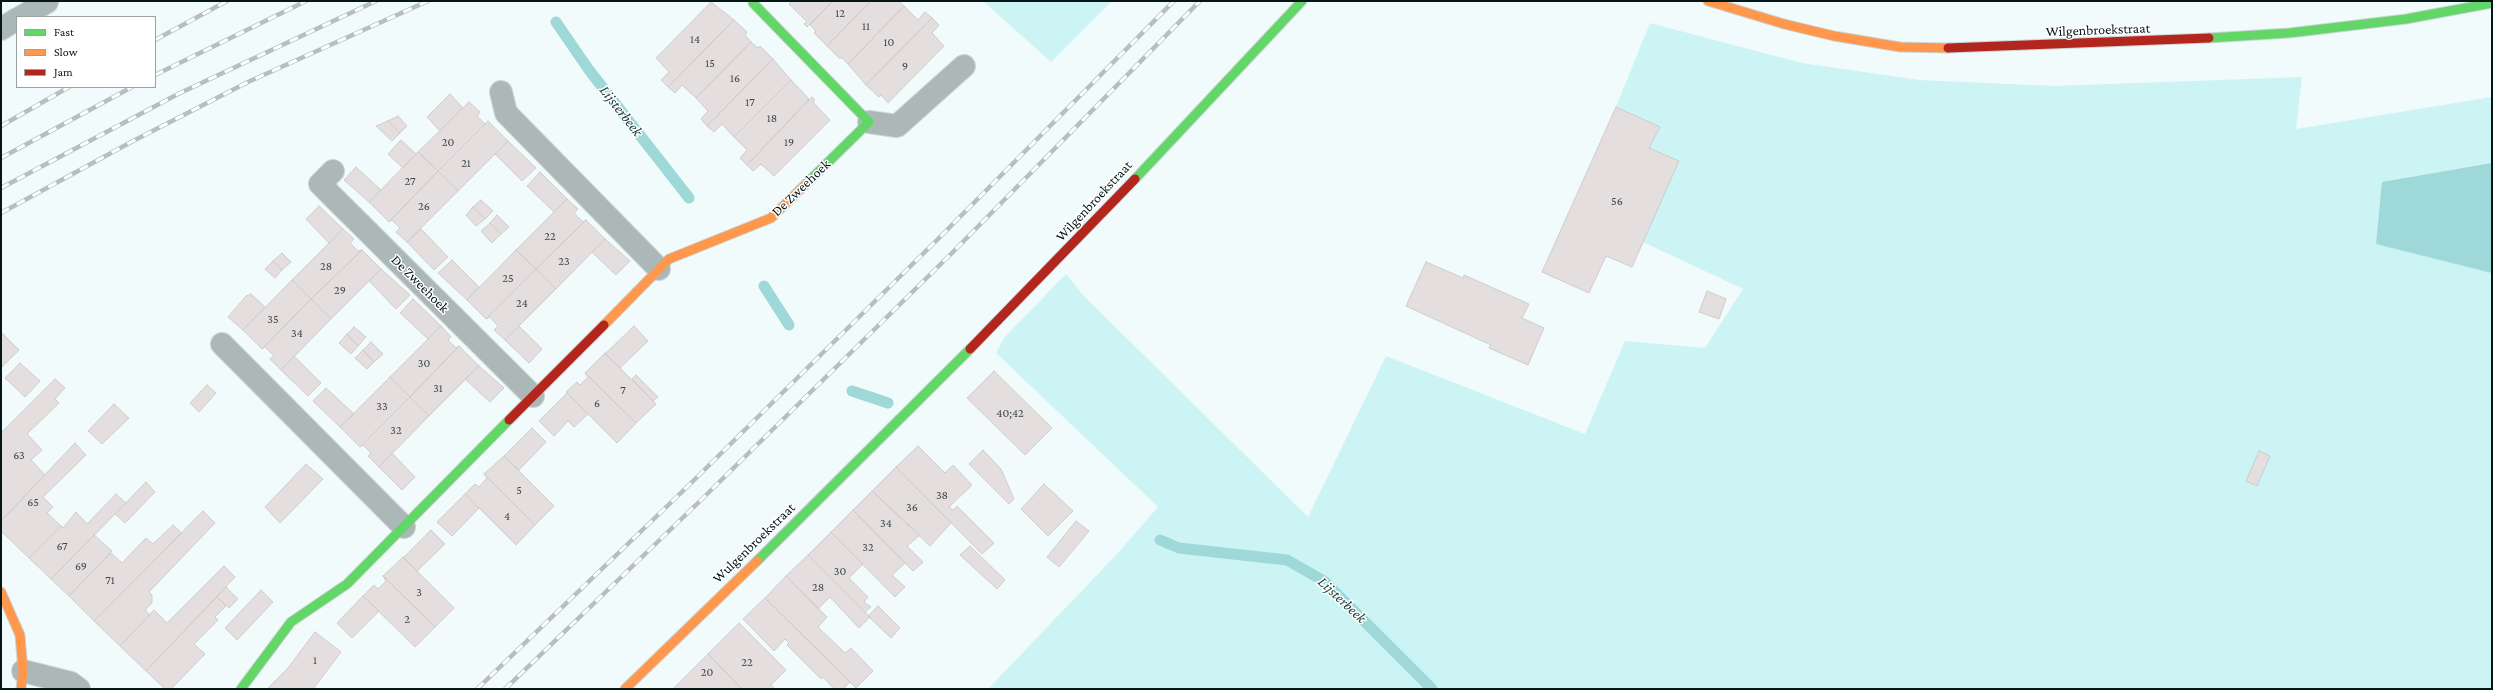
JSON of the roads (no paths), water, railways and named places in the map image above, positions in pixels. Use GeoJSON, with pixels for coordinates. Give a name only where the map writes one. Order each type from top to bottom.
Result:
{"type":"FeatureCollection","features":[{"type":"Feature","properties":{"kind":"street","name":"Wilgenbroekstraat"},"geometry":{"type":"LineString","coordinates":[[903,418],[1087,230],[1302,1]]}},
{"type":"Feature","properties":{"kind":"street","name":"Wilgenbroekstraat"},"geometry":{"type":"LineString","coordinates":[[1708,1],[1784,24],[1834,36],[1900,47],[1970,48],[2153,42],[2289,33],[2406,19],[2492,3]]}},
{"type":"Feature","properties":{"kind":"street"},"geometry":{"type":"LineString","coordinates":[[23,16],[47,2]]}},
{"type":"Feature","properties":{"kind":"street"},"geometry":{"type":"LineString","coordinates":[[753,3],[869,122],[897,126],[964,66]]}},
{"type":"Feature","properties":{"kind":"street"},"geometry":{"type":"LineString","coordinates":[[1,29],[16,20]]}},
{"type":"Feature","properties":{"kind":"street"},"geometry":{"type":"LineString","coordinates":[[501,92],[506,113],[659,269]]}},
{"type":"Feature","properties":{"kind":"street","name":"De Zweehoek"},"geometry":{"type":"LineString","coordinates":[[241,689],[291,622],[347,584],[669,259],[771,218],[869,122]]}},
{"type":"Feature","properties":{"kind":"street","name":"De Zweehoek"},"geometry":{"type":"LineString","coordinates":[[332,171],[320,184],[533,396]]}},
{"type":"Feature","properties":{"kind":"street"},"geometry":{"type":"LineString","coordinates":[[222,344],[404,527]]}},
{"type":"Feature","properties":{"kind":"street","name":"Wulgenbroekstraat"},"geometry":{"type":"LineString","coordinates":[[625,689],[903,418]]}},
{"type":"Feature","properties":{"kind":"street"},"geometry":{"type":"LineString","coordinates":[[1,592],[20,635],[22,680],[71,683],[78,689]]}},
{"type":"Feature","properties":{"kind":"waterway","name":"Lijsterbeek"},"geometry":{"type":"LineString","coordinates":[[556,22],[589,70],[689,198]]}},
{"type":"Feature","properties":{"kind":"waterway","name":"Lijsterbeek"},"geometry":{"type":"LineString","coordinates":[[764,286],[789,325]]}},
{"type":"Feature","properties":{"kind":"waterway","name":"Lijsterbeek"},"geometry":{"type":"LineString","coordinates":[[852,391],[888,403]]}},
{"type":"Feature","properties":{"kind":"waterway","name":"Lijsterbeek"},"geometry":{"type":"LineString","coordinates":[[1160,540],[1179,548],[1287,560],[1324,581],[1432,689]]}},
{"type":"Feature","properties":{"kind":"railway"},"geometry":{"type":"LineString","coordinates":[[156,39],[227,1]]}},
{"type":"Feature","properties":{"kind":"railway"},"geometry":{"type":"LineString","coordinates":[[156,75],[306,1]]}},
{"type":"Feature","properties":{"kind":"railway"},"geometry":{"type":"LineString","coordinates":[[1,188],[178,94],[376,1]]}},
{"type":"Feature","properties":{"kind":"railway"},"geometry":{"type":"LineString","coordinates":[[1,213],[133,141],[248,82],[428,1]]}},
{"type":"Feature","properties":{"kind":"railway"},"geometry":{"type":"LineString","coordinates":[[477,689],[686,488],[941,236],[1174,1]]}},
{"type":"Feature","properties":{"kind":"railway"},"geometry":{"type":"LineString","coordinates":[[505,689],[699,502],[951,254],[1200,1]]}},
{"type":"Feature","properties":{"kind":"railway"},"geometry":{"type":"LineString","coordinates":[[1,126],[67,88]]}},
{"type":"Feature","properties":{"kind":"railway"},"geometry":{"type":"LineString","coordinates":[[1,158],[130,88]]}}]}
